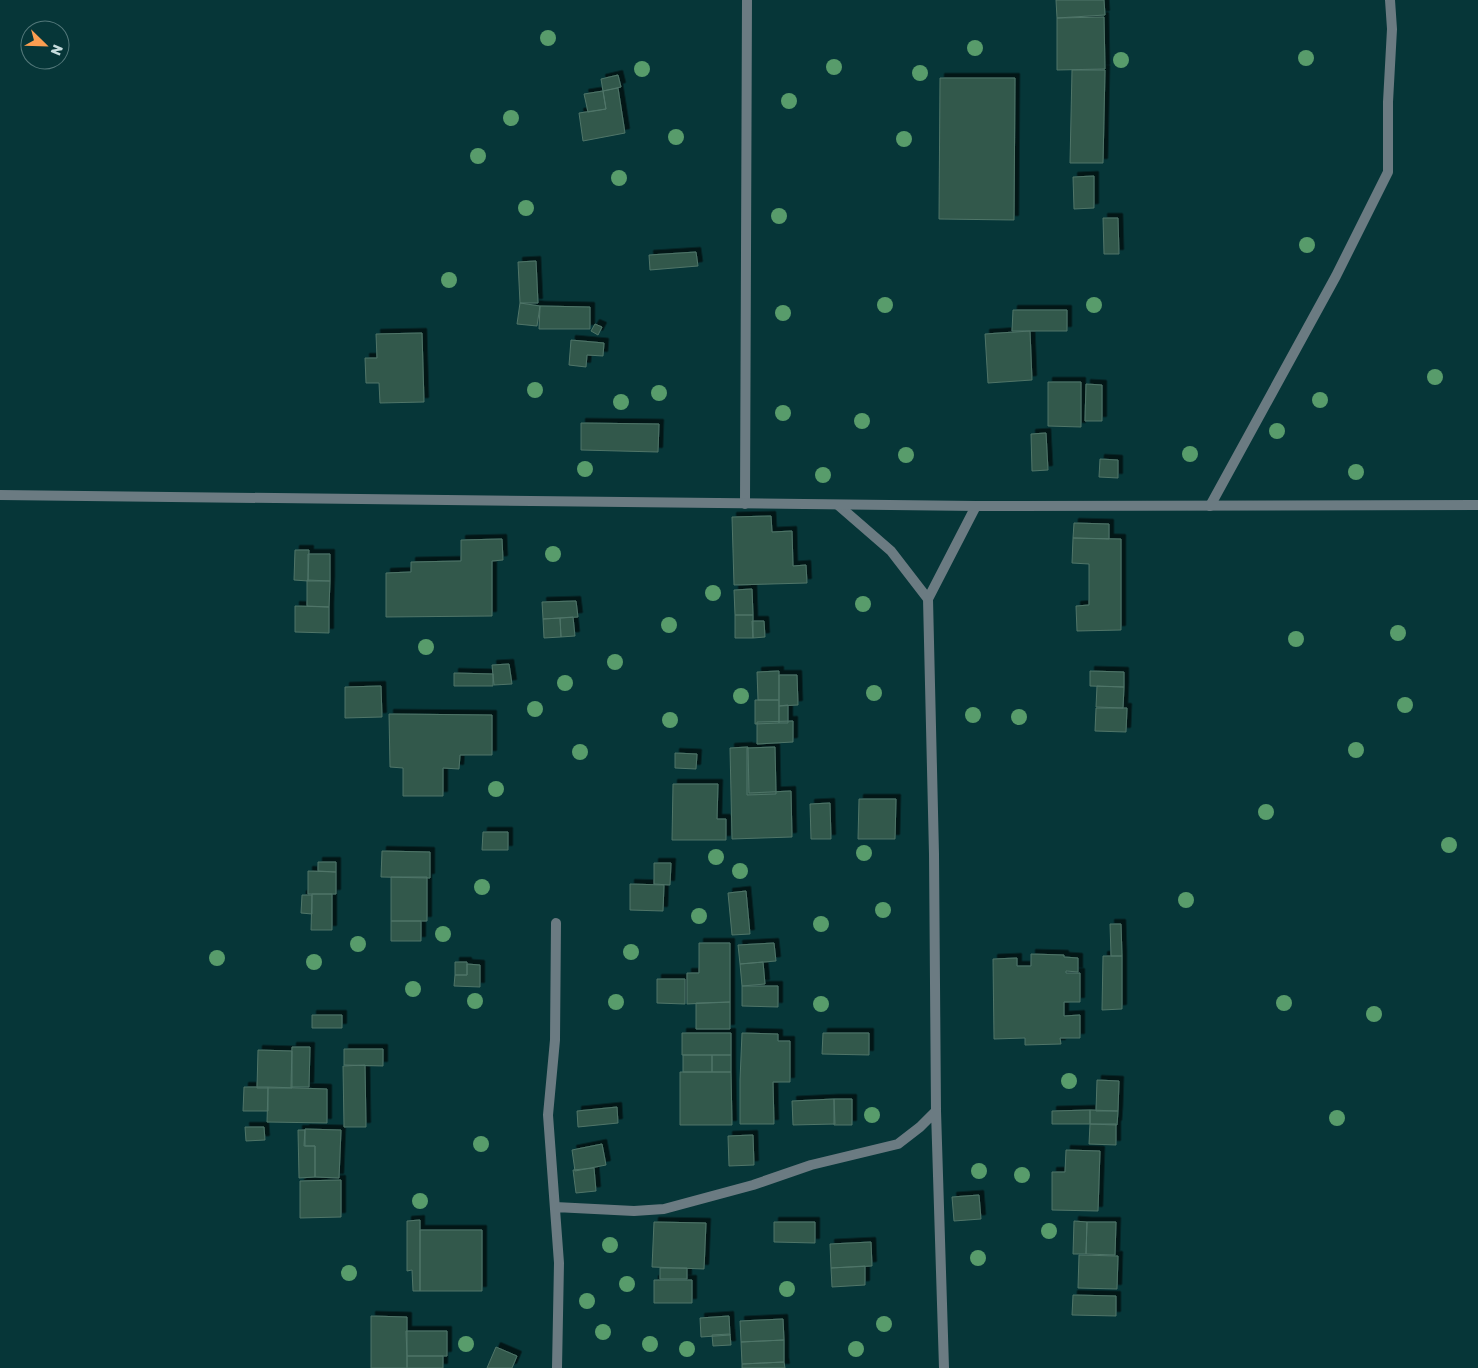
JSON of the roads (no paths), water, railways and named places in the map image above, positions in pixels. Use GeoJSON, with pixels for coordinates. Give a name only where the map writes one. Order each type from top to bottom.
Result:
{"type":"FeatureCollection","features":[{"type":"Feature","properties":{"kind":"street"},"geometry":{"type":"LineString","coordinates":[[745,504],[748,0]]}},
{"type":"Feature","properties":{"kind":"street"},"geometry":{"type":"LineString","coordinates":[[1210,506],[1336,276],[1388,172],[1388,102],[1392,29],[1390,0]]}},
{"type":"Feature","properties":{"kind":"street"},"geometry":{"type":"LineString","coordinates":[[0,495],[976,506],[1478,505]]}},
{"type":"Feature","properties":{"kind":"street"},"geometry":{"type":"LineString","coordinates":[[838,505],[891,551],[928,599]]}},
{"type":"Feature","properties":{"kind":"street"},"geometry":{"type":"LineString","coordinates":[[944,1368],[936,1112],[934,854],[928,599],[976,506]]}},
{"type":"Feature","properties":{"kind":"street"},"geometry":{"type":"LineString","coordinates":[[556,923],[555,1040],[548,1115],[559,1263],[557,1368]]}},
{"type":"Feature","properties":{"kind":"street"},"geometry":{"type":"LineString","coordinates":[[555,1207],[634,1211],[664,1209],[753,1185],[811,1165],[898,1144],[936,1112]]}}]}
